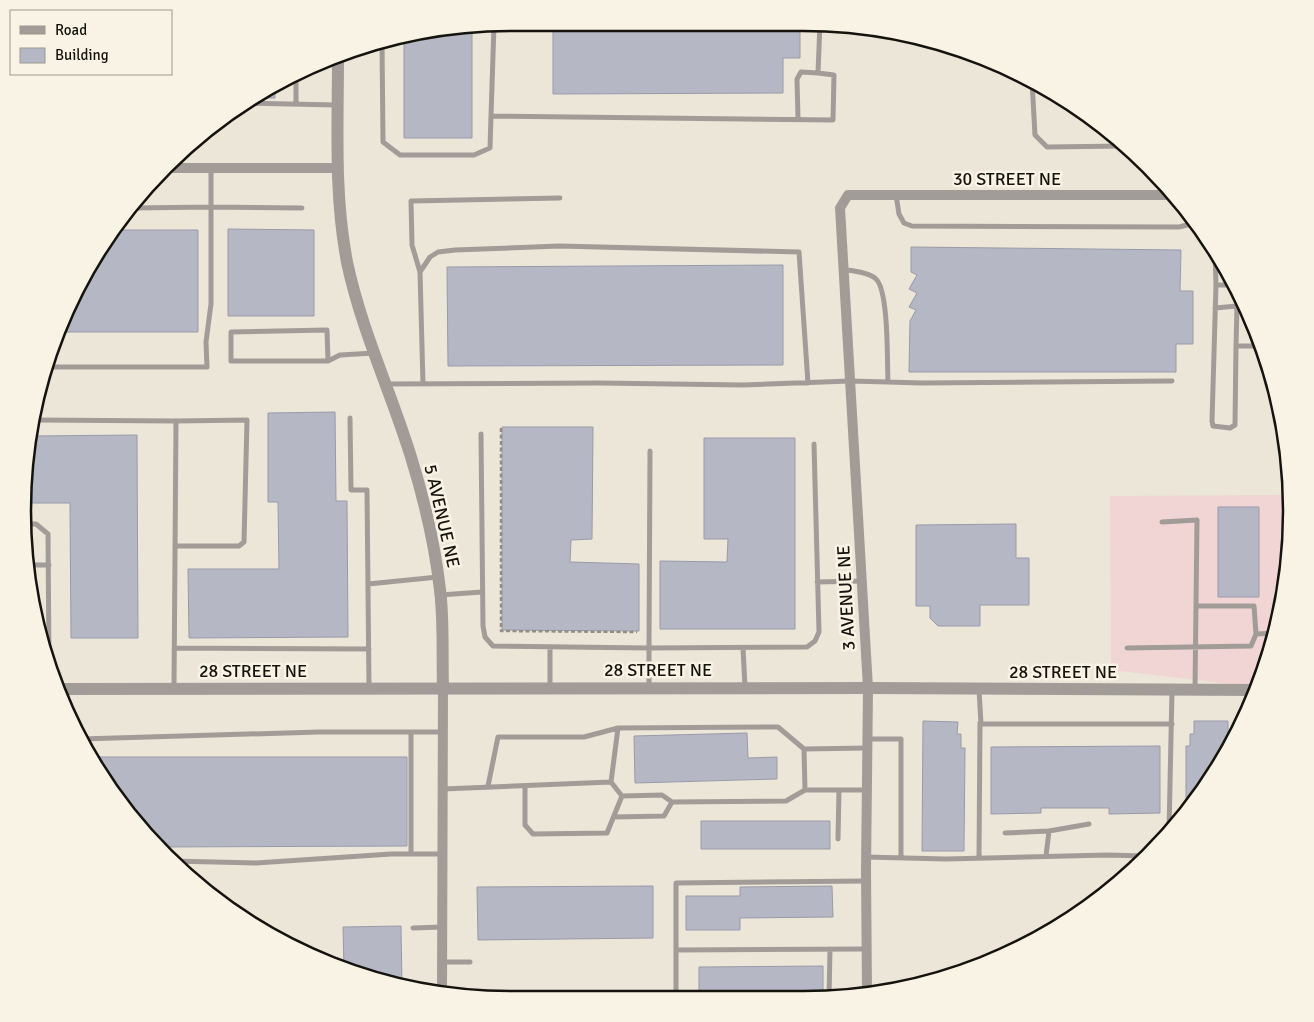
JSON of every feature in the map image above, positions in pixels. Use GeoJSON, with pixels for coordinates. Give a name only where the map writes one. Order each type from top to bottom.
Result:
{"type":"FeatureCollection","features":[{"type":"Feature","properties":{"kind":"street","name":"5 AVENUE NE"},"geometry":{"type":"LineString","coordinates":[[338,64],[338,168],[341,214],[348,263],[375,353],[411,458],[431,536],[440,594],[442,688],[442,986]]}},
{"type":"Feature","properties":{"kind":"street"},"geometry":{"type":"LineString","coordinates":[[176,168],[338,168]]}},
{"type":"Feature","properties":{"kind":"street","name":"30 STREET NE"},"geometry":{"type":"LineString","coordinates":[[843,202],[848,195],[1164,195]]}},
{"type":"Feature","properties":{"kind":"street","name":"3 AVENUE NE"},"geometry":{"type":"LineString","coordinates":[[843,202],[840,208],[868,688],[866,790],[867,987]]}},
{"type":"Feature","properties":{"kind":"street","name":"28 STREET NE"},"geometry":{"type":"LineString","coordinates":[[66,689],[868,688],[1248,690]]}},
{"type":"Feature","properties":{"kind":"lane"},"geometry":{"type":"LineString","coordinates":[[382,49],[383,142],[400,155],[474,155],[490,148],[494,32]]}},
{"type":"Feature","properties":{"kind":"lane"},"geometry":{"type":"LineString","coordinates":[[818,73],[820,32]]}},
{"type":"Feature","properties":{"kind":"lane"},"geometry":{"type":"LineString","coordinates":[[491,116],[833,120],[834,75],[801,72],[797,79],[798,119]]}},
{"type":"Feature","properties":{"kind":"lane"},"geometry":{"type":"LineString","coordinates":[[296,83],[296,104]]}},
{"type":"Feature","properties":{"kind":"lane"},"geometry":{"type":"LineString","coordinates":[[1033,90],[1035,135],[1046,147],[1114,146]]}},
{"type":"Feature","properties":{"kind":"lane"},"geometry":{"type":"LineString","coordinates":[[258,104],[338,105]]}},
{"type":"Feature","properties":{"kind":"lane"},"geometry":{"type":"LineString","coordinates":[[54,367],[207,367],[206,342],[211,304],[211,168]]}},
{"type":"Feature","properties":{"kind":"lane"},"geometry":{"type":"LineString","coordinates":[[896,195],[898,214],[904,223],[912,226],[1179,227],[1188,225]]}},
{"type":"Feature","properties":{"kind":"lane"},"geometry":{"type":"LineString","coordinates":[[423,384],[420,272],[412,245],[411,201],[560,198]]}},
{"type":"Feature","properties":{"kind":"lane"},"geometry":{"type":"LineString","coordinates":[[139,208],[302,208]]}},
{"type":"Feature","properties":{"kind":"lane"},"geometry":{"type":"LineString","coordinates":[[420,272],[430,257],[438,252],[455,250],[559,246],[799,252],[808,383]]}},
{"type":"Feature","properties":{"kind":"lane"},"geometry":{"type":"LineString","coordinates":[[1215,267],[1213,426],[1230,428],[1235,425],[1237,308]]}},
{"type":"Feature","properties":{"kind":"lane"},"geometry":{"type":"LineString","coordinates":[[844,270],[855,270],[876,279],[881,288],[886,314],[888,382]]}},
{"type":"Feature","properties":{"kind":"lane"},"geometry":{"type":"LineString","coordinates":[[1216,286],[1226,285]]}},
{"type":"Feature","properties":{"kind":"lane"},"geometry":{"type":"LineString","coordinates":[[1215,308],[1236,306]]}},
{"type":"Feature","properties":{"kind":"lane"},"geometry":{"type":"LineString","coordinates":[[328,361],[327,330],[231,332],[231,361],[328,361],[340,356],[375,353]]}},
{"type":"Feature","properties":{"kind":"lane"},"geometry":{"type":"LineString","coordinates":[[1236,346],[1253,346]]}},
{"type":"Feature","properties":{"kind":"lane"},"geometry":{"type":"LineString","coordinates":[[386,384],[599,383],[743,385],[850,381],[921,383],[1172,381]]}},
{"type":"Feature","properties":{"kind":"lane"},"geometry":{"type":"LineString","coordinates":[[350,418],[351,490],[367,490],[369,688]]}},
{"type":"Feature","properties":{"kind":"lane"},"geometry":{"type":"LineString","coordinates":[[40,420],[247,420],[244,542],[239,546],[176,546]]}},
{"type":"Feature","properties":{"kind":"lane"},"geometry":{"type":"LineString","coordinates":[[174,689],[176,421]]}},
{"type":"Feature","properties":{"kind":"lane"},"geometry":{"type":"LineString","coordinates":[[481,434],[483,626],[485,637],[493,646],[649,648],[807,647],[815,641],[819,632],[814,444]]}},
{"type":"Feature","properties":{"kind":"lane"},"geometry":{"type":"LineString","coordinates":[[649,688],[650,451]]}},
{"type":"Feature","properties":{"kind":"lane"},"geometry":{"type":"LineString","coordinates":[[1162,522],[1197,520],[1195,691]]}},
{"type":"Feature","properties":{"kind":"lane"},"geometry":{"type":"LineString","coordinates":[[31,524],[36,524],[48,534],[49,638]]}},
{"type":"Feature","properties":{"kind":"lane"},"geometry":{"type":"LineString","coordinates":[[34,565],[49,565]]}},
{"type":"Feature","properties":{"kind":"lane"},"geometry":{"type":"LineString","coordinates":[[368,584],[438,577]]}},
{"type":"Feature","properties":{"kind":"lane"},"geometry":{"type":"LineString","coordinates":[[817,582],[861,581]]}},
{"type":"Feature","properties":{"kind":"lane"},"geometry":{"type":"LineString","coordinates":[[440,594],[482,592]]}},
{"type":"Feature","properties":{"kind":"lane"},"geometry":{"type":"LineString","coordinates":[[1127,648],[1251,646],[1256,634],[1254,606],[1196,606]]}},
{"type":"Feature","properties":{"kind":"lane"},"geometry":{"type":"LineString","coordinates":[[1256,634],[1266,634]]}},
{"type":"Feature","properties":{"kind":"lane"},"geometry":{"type":"LineString","coordinates":[[550,647],[550,688]]}},
{"type":"Feature","properties":{"kind":"lane"},"geometry":{"type":"LineString","coordinates":[[174,648],[369,649]]}},
{"type":"Feature","properties":{"kind":"lane"},"geometry":{"type":"LineString","coordinates":[[743,648],[744,688]]}},
{"type":"Feature","properties":{"kind":"lane"},"geometry":{"type":"LineString","coordinates":[[979,689],[979,858]]}},
{"type":"Feature","properties":{"kind":"lane"},"geometry":{"type":"LineString","coordinates":[[1169,821],[1172,690]]}},
{"type":"Feature","properties":{"kind":"lane"},"geometry":{"type":"LineString","coordinates":[[980,722],[981,724],[1172,724]]}},
{"type":"Feature","properties":{"kind":"lane"},"geometry":{"type":"LineString","coordinates":[[488,786],[498,737],[584,737],[618,728],[778,727],[804,749],[901,739],[900,858]]}},
{"type":"Feature","properties":{"kind":"lane"},"geometry":{"type":"LineString","coordinates":[[618,728],[611,782],[622,796]]}},
{"type":"Feature","properties":{"kind":"lane"},"geometry":{"type":"LineString","coordinates":[[89,739],[319,732],[442,732]]}},
{"type":"Feature","properties":{"kind":"lane"},"geometry":{"type":"LineString","coordinates":[[411,732],[411,854]]}},
{"type":"Feature","properties":{"kind":"lane"},"geometry":{"type":"LineString","coordinates":[[804,749],[805,790]]}},
{"type":"Feature","properties":{"kind":"lane"},"geometry":{"type":"LineString","coordinates":[[442,789],[611,782]]}},
{"type":"Feature","properties":{"kind":"lane"},"geometry":{"type":"LineString","coordinates":[[525,786],[525,825],[533,834],[607,833],[622,796]]}},
{"type":"Feature","properties":{"kind":"lane"},"geometry":{"type":"LineString","coordinates":[[622,796],[662,795],[672,802],[786,801],[805,790],[866,790]]}},
{"type":"Feature","properties":{"kind":"lane"},"geometry":{"type":"LineString","coordinates":[[838,790],[838,839]]}},
{"type":"Feature","properties":{"kind":"lane"},"geometry":{"type":"LineString","coordinates":[[614,817],[664,816],[672,802]]}},
{"type":"Feature","properties":{"kind":"lane"},"geometry":{"type":"LineString","coordinates":[[1005,833],[1049,831],[1089,824]]}},
{"type":"Feature","properties":{"kind":"lane"},"geometry":{"type":"LineString","coordinates":[[1046,856],[1049,831]]}},
{"type":"Feature","properties":{"kind":"lane"},"geometry":{"type":"LineString","coordinates":[[184,861],[256,862],[442,854]]}},
{"type":"Feature","properties":{"kind":"lane"},"geometry":{"type":"LineString","coordinates":[[866,857],[979,858],[1136,856]]}},
{"type":"Feature","properties":{"kind":"lane"},"geometry":{"type":"LineString","coordinates":[[676,991],[676,883],[866,881]]}},
{"type":"Feature","properties":{"kind":"lane"},"geometry":{"type":"LineString","coordinates":[[413,928],[442,928]]}},
{"type":"Feature","properties":{"kind":"lane"},"geometry":{"type":"LineString","coordinates":[[829,990],[830,949]]}},
{"type":"Feature","properties":{"kind":"lane"},"geometry":{"type":"LineString","coordinates":[[676,950],[866,949]]}},
{"type":"Feature","properties":{"kind":"lane"},"geometry":{"type":"LineString","coordinates":[[442,962],[470,962]]}},
{"type":"Feature","properties":{"kind":"path"},"geometry":{"type":"LineString","coordinates":[[501,428],[501,631],[637,632]]}},
{"type":"Feature","properties":{"kind":"shaded area"},"geometry":{"type":"Polygon","coordinates":[[[1282,495],[1282,542],[1274,605],[1249,686],[1111,670],[1110,496],[1282,495]]]}},
{"type":"Feature","properties":{"kind":"building"},"geometry":{"type":"Polygon","coordinates":[[[553,31],[800,31],[800,58],[783,58],[783,93],[553,94],[553,31]]]}},
{"type":"Feature","properties":{"kind":"building"},"geometry":{"type":"Polygon","coordinates":[[[472,33],[472,138],[404,138],[404,43],[448,35],[472,33]]]}},
{"type":"Feature","properties":{"kind":"building"},"geometry":{"type":"Polygon","coordinates":[[[275,94],[275,98],[268,98],[275,94]]]}},
{"type":"Feature","properties":{"kind":"building"},"geometry":{"type":"Polygon","coordinates":[[[228,229],[314,230],[314,316],[228,316],[228,229]]]}},
{"type":"Feature","properties":{"kind":"building"},"geometry":{"type":"Polygon","coordinates":[[[122,230],[198,230],[198,332],[66,332],[96,271],[122,230]]]}},
{"type":"Feature","properties":{"kind":"building"},"geometry":{"type":"Polygon","coordinates":[[[911,247],[1181,250],[1180,291],[1193,291],[1193,344],[1176,344],[1176,372],[909,372],[910,321],[916,310],[909,307],[917,293],[909,289],[917,275],[911,272],[911,247]]]}},
{"type":"Feature","properties":{"kind":"building"},"geometry":{"type":"Polygon","coordinates":[[[783,265],[783,365],[448,366],[447,267],[783,265]]]}},
{"type":"Feature","properties":{"kind":"building"},"geometry":{"type":"Polygon","coordinates":[[[335,412],[336,501],[347,501],[348,637],[189,638],[188,569],[279,569],[278,502],[268,502],[268,413],[335,412]]]}},
{"type":"Feature","properties":{"kind":"building"},"geometry":{"type":"Polygon","coordinates":[[[502,427],[593,427],[592,539],[571,540],[570,562],[639,564],[639,631],[502,630],[502,427]]]}},
{"type":"Feature","properties":{"kind":"building"},"geometry":{"type":"Polygon","coordinates":[[[137,435],[138,638],[71,638],[70,503],[31,503],[37,436],[137,435]]]}},
{"type":"Feature","properties":{"kind":"building"},"geometry":{"type":"Polygon","coordinates":[[[704,438],[795,438],[795,629],[660,629],[660,561],[727,562],[728,539],[704,539],[704,438]]]}},
{"type":"Feature","properties":{"kind":"building"},"geometry":{"type":"Polygon","coordinates":[[[1218,507],[1259,507],[1259,597],[1218,597],[1218,507]]]}},
{"type":"Feature","properties":{"kind":"building"},"geometry":{"type":"Polygon","coordinates":[[[1016,524],[1016,558],[1029,558],[1029,605],[980,605],[980,626],[938,626],[930,618],[930,606],[916,606],[916,525],[1016,524]]]}},
{"type":"Feature","properties":{"kind":"building"},"geometry":{"type":"Polygon","coordinates":[[[923,721],[958,722],[957,734],[961,734],[961,748],[965,748],[964,851],[922,851],[923,721]]]}},
{"type":"Feature","properties":{"kind":"building"},"geometry":{"type":"Polygon","coordinates":[[[1194,721],[1228,721],[1228,732],[1202,778],[1186,800],[1186,746],[1190,746],[1190,734],[1194,734],[1194,721]]]}},
{"type":"Feature","properties":{"kind":"building"},"geometry":{"type":"Polygon","coordinates":[[[747,733],[748,758],[777,757],[777,779],[635,783],[634,736],[747,733]]]}},
{"type":"Feature","properties":{"kind":"building"},"geometry":{"type":"Polygon","coordinates":[[[1160,746],[1160,813],[1109,814],[1109,808],[1041,808],[1041,813],[991,814],[991,747],[1160,746]]]}},
{"type":"Feature","properties":{"kind":"building"},"geometry":{"type":"Polygon","coordinates":[[[100,757],[407,757],[407,846],[169,847],[130,803],[100,757]]]}},
{"type":"Feature","properties":{"kind":"building"},"geometry":{"type":"Polygon","coordinates":[[[701,821],[830,821],[830,849],[701,849],[701,821]]]}},
{"type":"Feature","properties":{"kind":"building"},"geometry":{"type":"Polygon","coordinates":[[[653,886],[653,938],[478,940],[477,887],[653,886]]]}},
{"type":"Feature","properties":{"kind":"building"},"geometry":{"type":"Polygon","coordinates":[[[832,886],[833,917],[740,918],[740,930],[686,930],[686,896],[740,896],[740,887],[832,886]]]}},
{"type":"Feature","properties":{"kind":"building"},"geometry":{"type":"Polygon","coordinates":[[[401,926],[402,978],[344,960],[343,927],[401,926]]]}},
{"type":"Feature","properties":{"kind":"building"},"geometry":{"type":"Polygon","coordinates":[[[823,966],[823,990],[699,991],[699,967],[823,966]]]}}]}
